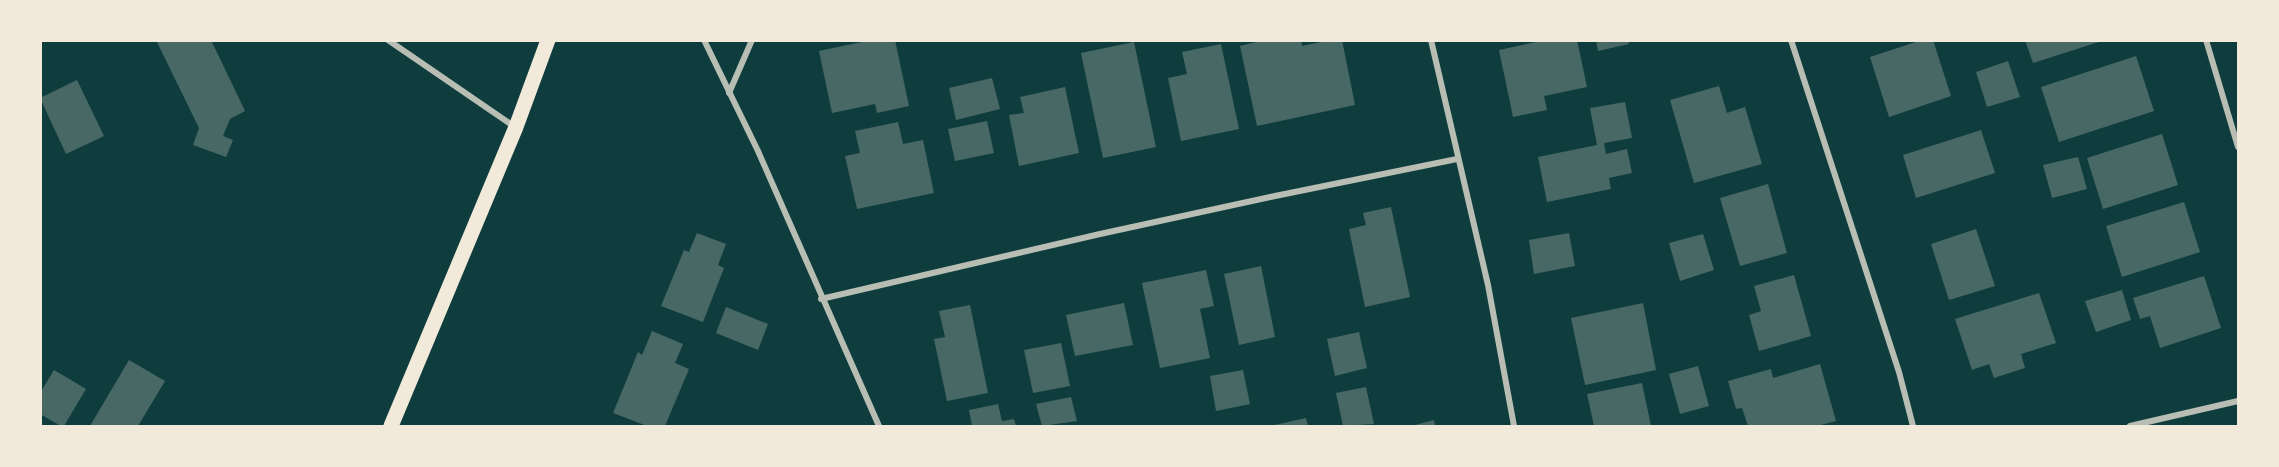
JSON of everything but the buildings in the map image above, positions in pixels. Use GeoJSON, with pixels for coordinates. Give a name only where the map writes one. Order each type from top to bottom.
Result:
{"type":"FeatureCollection","features":[{"type":"Feature","properties":{"kind":"main road"},"geometry":{"type":"LineString","coordinates":[[391,426],[516,127],[548,40]]}},
{"type":"Feature","properties":{"kind":"street"},"geometry":{"type":"LineString","coordinates":[[388,40],[516,127]]}},
{"type":"Feature","properties":{"kind":"street"},"geometry":{"type":"LineString","coordinates":[[704,40],[758,151],[879,426]]}},
{"type":"Feature","properties":{"kind":"street"},"geometry":{"type":"LineString","coordinates":[[729,93],[752,40]]}},
{"type":"Feature","properties":{"kind":"street"},"geometry":{"type":"LineString","coordinates":[[1431,40],[1488,285],[1514,426]]}},
{"type":"Feature","properties":{"kind":"street"},"geometry":{"type":"LineString","coordinates":[[1791,40],[1899,372],[1913,426]]}},
{"type":"Feature","properties":{"kind":"street"},"geometry":{"type":"LineString","coordinates":[[2206,40],[2238,147]]}},
{"type":"Feature","properties":{"kind":"street"},"geometry":{"type":"LineString","coordinates":[[822,299],[1158,221],[1457,159]]}},
{"type":"Feature","properties":{"kind":"street"},"geometry":{"type":"LineString","coordinates":[[2130,426],[2238,401]]}}]}
